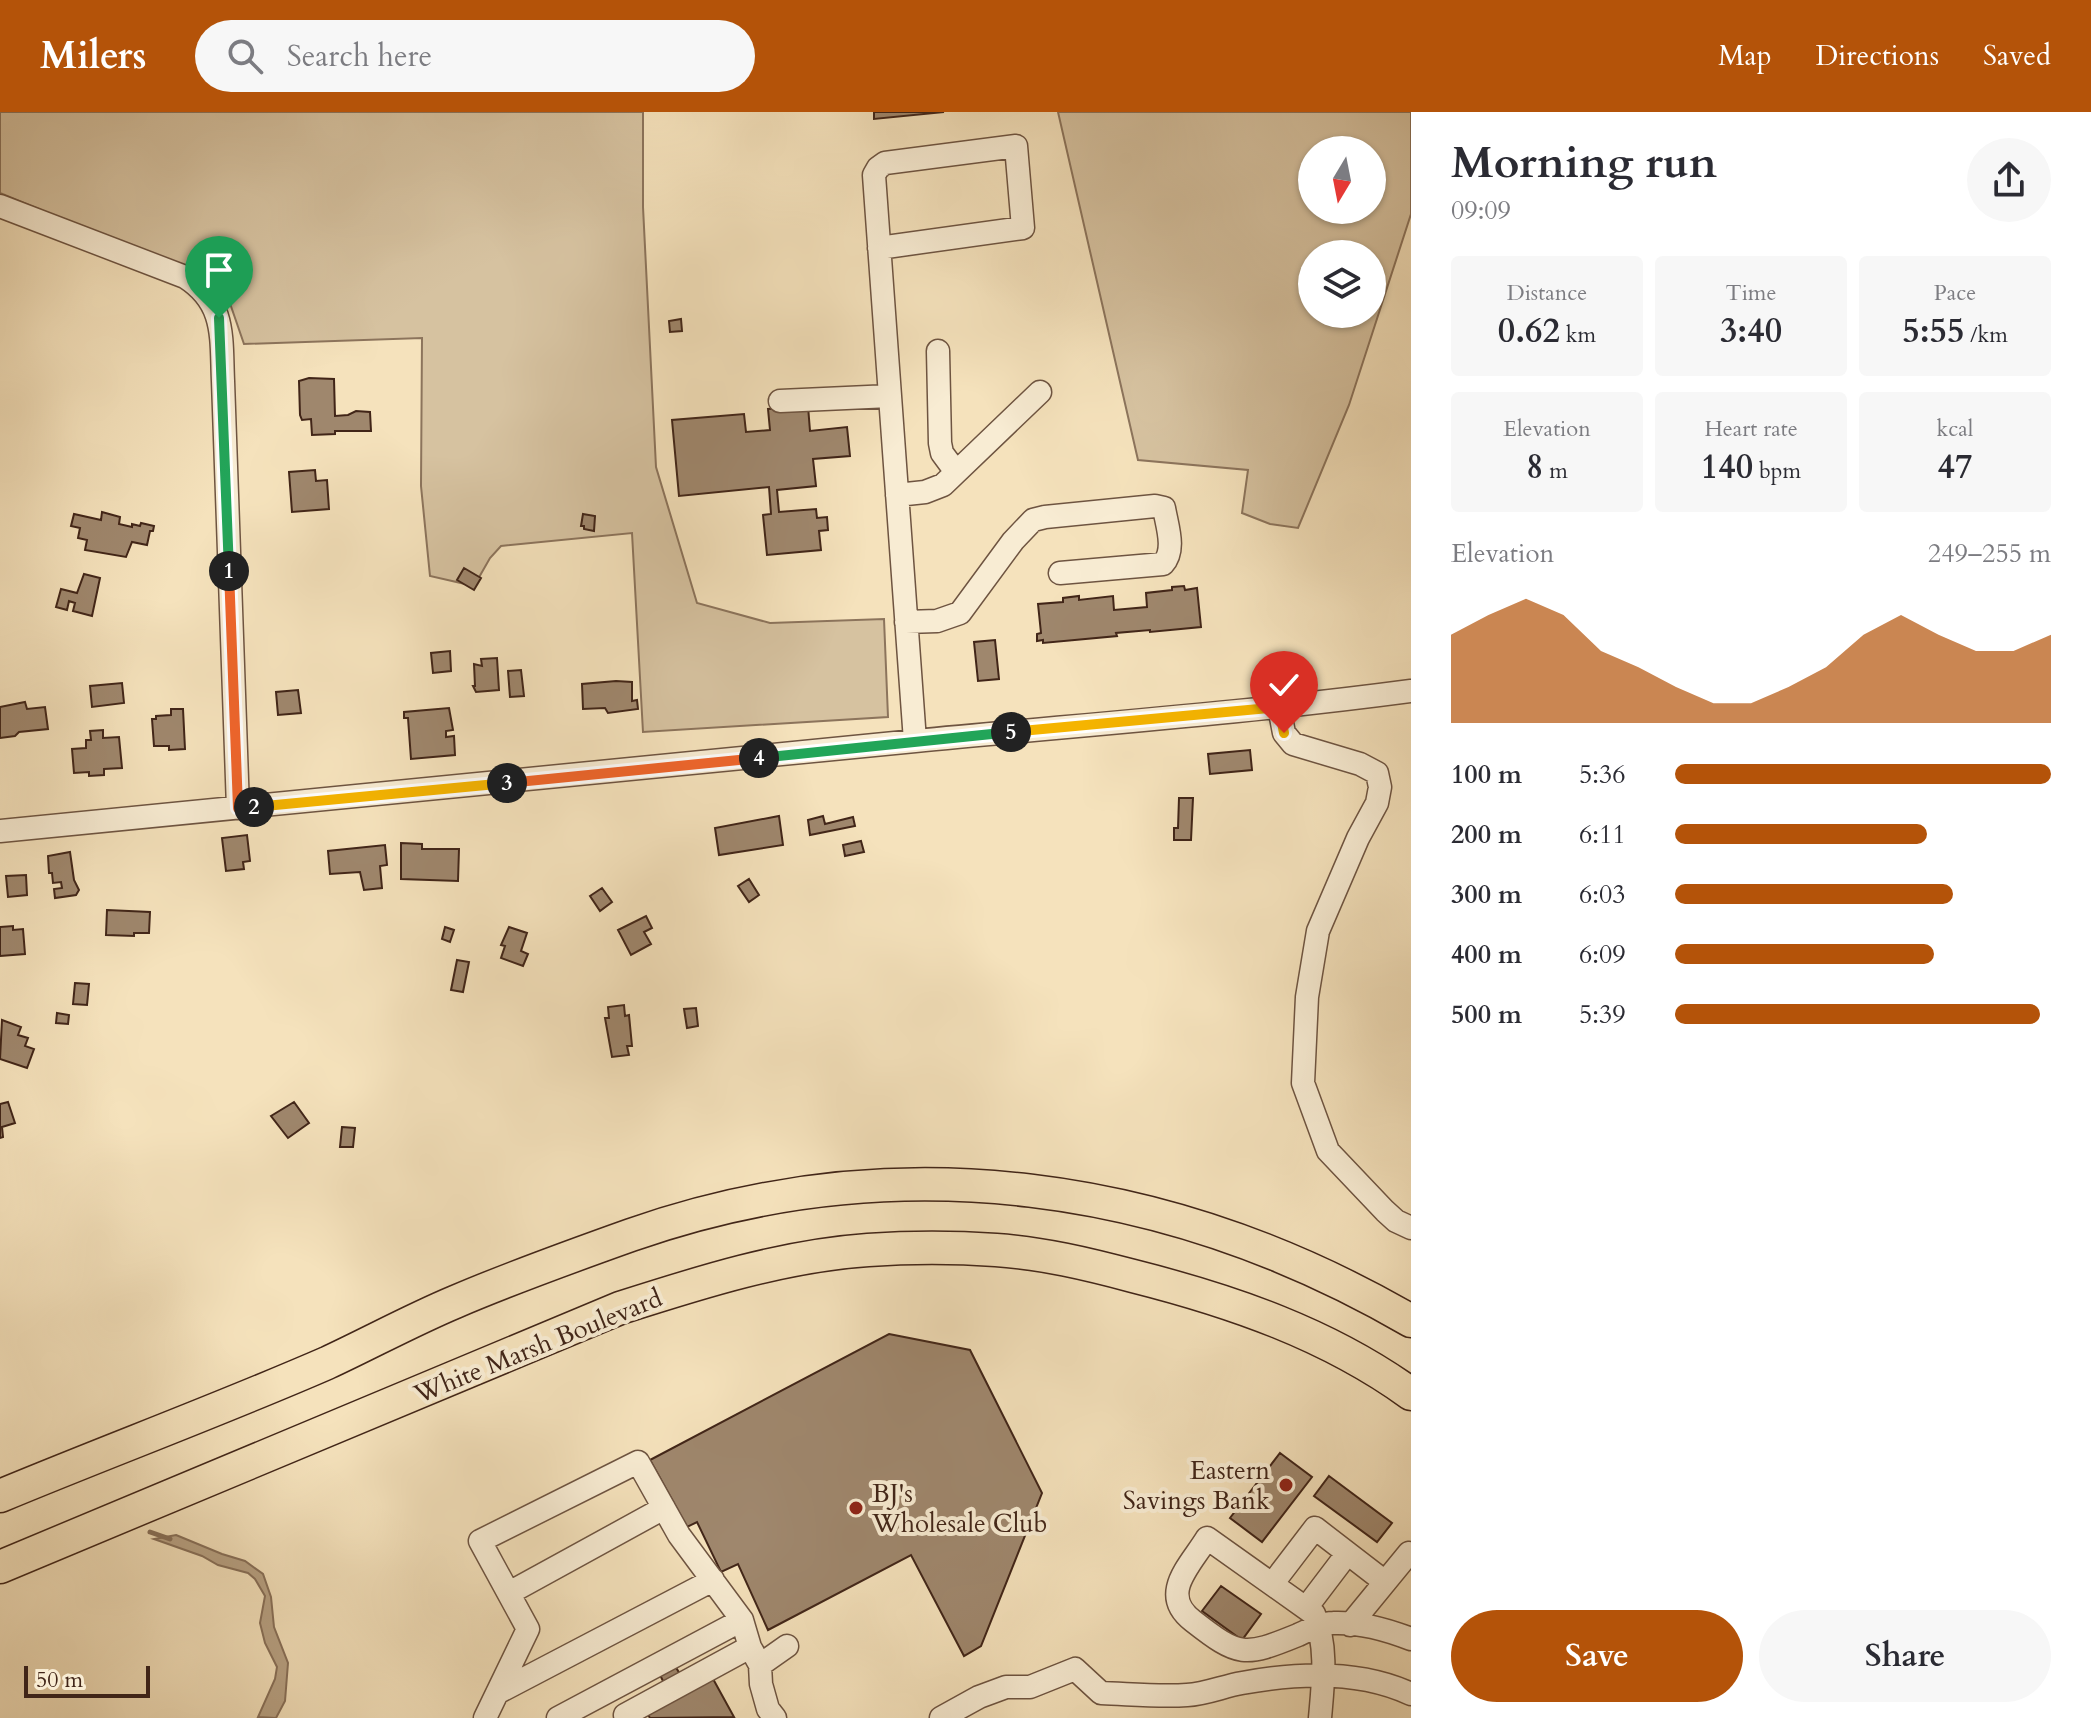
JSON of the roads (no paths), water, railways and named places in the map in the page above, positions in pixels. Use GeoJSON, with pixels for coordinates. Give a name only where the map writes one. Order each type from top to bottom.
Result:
{"type":"FeatureCollection","features":[{"type":"Feature","properties":{"kind":"highway"},"geometry":{"type":"LineString","coordinates":[[0,1496],[325,1363],[453,1302],[529,1272],[691,1217],[804,1194],[875,1187],[948,1185],[1047,1192],[1119,1204],[1194,1223],[1266,1249],[1327,1275],[1411,1321]]}},
{"type":"Feature","properties":{"kind":"highway","name":"White Marsh Boulevard"},"geometry":{"type":"LineString","coordinates":[[0,1567],[620,1308],[726,1274],[866,1250],[997,1250],[1078,1262],[1174,1286],[1243,1307],[1306,1333],[1362,1362],[1411,1394]]}},
{"type":"Feature","properties":{"kind":"street"},"geometry":{"type":"LineString","coordinates":[[879,248],[1023,228],[1016,146],[885,163],[874,175],[879,248],[906,622],[915,741]]}},
{"type":"Feature","properties":{"kind":"street"},"geometry":{"type":"LineString","coordinates":[[0,206],[185,277],[198,285],[214,305],[222,341],[238,808]]}},
{"type":"Feature","properties":{"kind":"street"},"geometry":{"type":"LineString","coordinates":[[938,351],[940,443],[942,453],[956,472]]}},
{"type":"Feature","properties":{"kind":"street"},"geometry":{"type":"LineString","coordinates":[[897,495],[925,492],[943,485],[1040,392]]}},
{"type":"Feature","properties":{"kind":"street"},"geometry":{"type":"LineString","coordinates":[[780,401],[890,396]]}},
{"type":"Feature","properties":{"kind":"street"},"geometry":{"type":"LineString","coordinates":[[906,622],[937,621],[960,613],[1013,541],[1033,520],[1155,506],[1164,508],[1170,548],[1169,558],[1163,564],[1060,573]]}},
{"type":"Feature","properties":{"kind":"street"},"geometry":{"type":"LineString","coordinates":[[0,831],[607,774],[1411,691]]}},
{"type":"Feature","properties":{"kind":"street"},"geometry":{"type":"LineString","coordinates":[[1279,707],[1284,733],[1293,744],[1360,764],[1377,773],[1380,787],[1377,803],[1358,838],[1318,931],[1307,997],[1303,1083],[1328,1151],[1385,1211],[1411,1228]]}},
{"type":"Feature","properties":{"kind":"street"},"geometry":{"type":"LineString","coordinates":[[485,1718],[528,1629],[480,1541],[638,1462],[679,1535],[742,1620],[755,1656],[764,1715]]}},
{"type":"Feature","properties":{"kind":"street"},"geometry":{"type":"LineString","coordinates":[[509,1593],[664,1508]]}},
{"type":"Feature","properties":{"kind":"street"},"geometry":{"type":"LineString","coordinates":[[1273,1583],[1315,1528],[1385,1582]]}},
{"type":"Feature","properties":{"kind":"street"},"geometry":{"type":"LineString","coordinates":[[1347,1554],[1313,1617],[1269,1647],[1238,1650],[1224,1646],[1181,1611],[1177,1602],[1180,1578],[1207,1538],[1273,1583],[1313,1617],[1407,1632]]}},
{"type":"Feature","properties":{"kind":"street"},"geometry":{"type":"LineString","coordinates":[[1350,1625],[1409,1553]]}},
{"type":"Feature","properties":{"kind":"street"},"geometry":{"type":"LineString","coordinates":[[497,1693],[713,1580]]}},
{"type":"Feature","properties":{"kind":"street"},"geometry":{"type":"LineString","coordinates":[[1313,1617],[1324,1677],[1320,1718]]}},
{"type":"Feature","properties":{"kind":"street"},"geometry":{"type":"LineString","coordinates":[[558,1718],[742,1620]]}},
{"type":"Feature","properties":{"kind":"street"},"geometry":{"type":"LineString","coordinates":[[612,1690],[626,1716],[755,1656],[787,1646]]}},
{"type":"Feature","properties":{"kind":"street"},"geometry":{"type":"LineString","coordinates":[[941,1718],[979,1697],[1006,1687],[1030,1687],[1075,1669],[1101,1693],[1189,1695],[1277,1678],[1324,1677],[1356,1679],[1411,1694]]}},
{"type":"Feature","properties":{"kind":"waterway"},"geometry":{"type":"LineString","coordinates":[[150,1532],[170,1539]]}},
{"type":"Feature","properties":{"kind":"place","name":"Eastern Savings Bank"},"geometry":{"type":"Point","coordinates":[1286,1485]}},
{"type":"Feature","properties":{"kind":"place","name":"BJ's Wholesale Club"},"geometry":{"type":"Point","coordinates":[856,1508]}}]}
